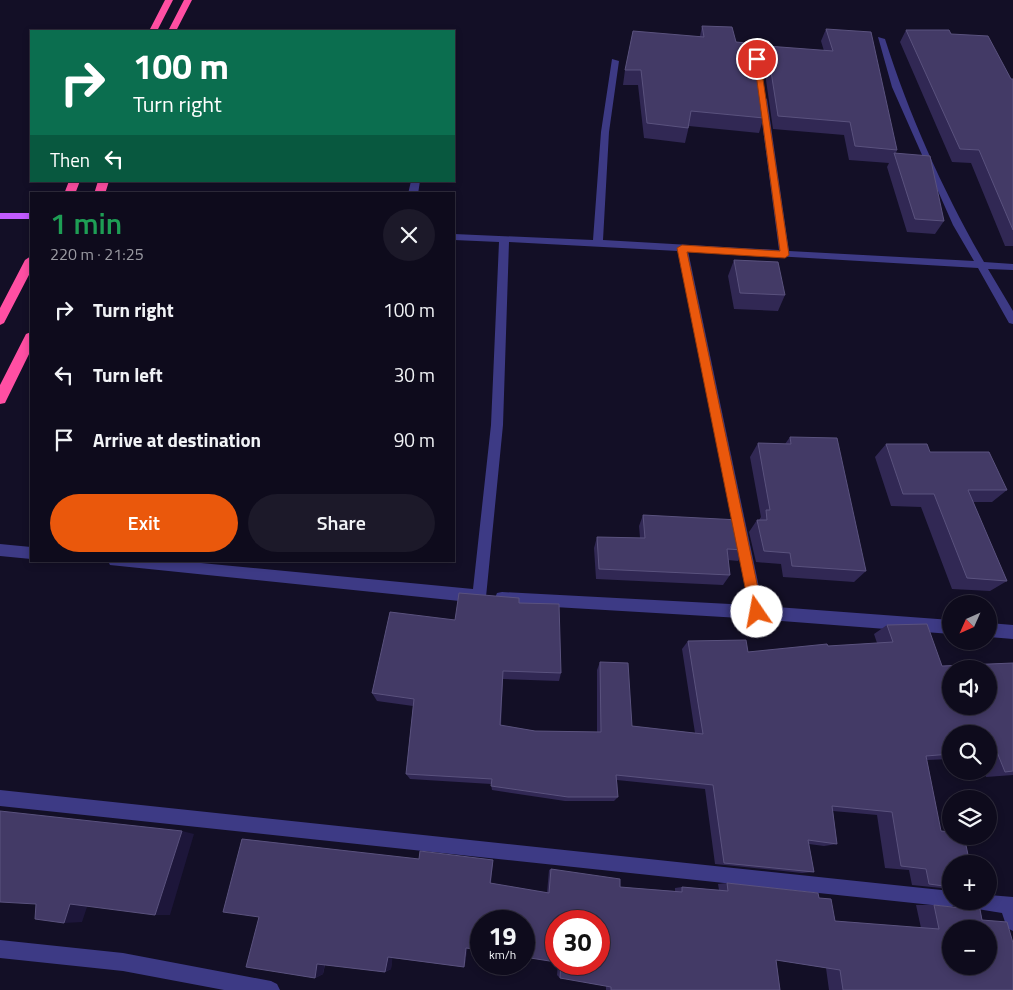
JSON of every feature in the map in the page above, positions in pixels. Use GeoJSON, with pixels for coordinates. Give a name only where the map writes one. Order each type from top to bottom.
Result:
{"type":"FeatureCollection","features":[{"type":"Feature","properties":{"kind":"highway"},"geometry":{"type":"LineString","coordinates":[[154,30],[169,0]]}},
{"type":"Feature","properties":{"kind":"highway"},"geometry":{"type":"LineString","coordinates":[[173,30],[188,0]]}},
{"type":"Feature","properties":{"kind":"highway"},"geometry":{"type":"LineString","coordinates":[[0,320],[30,262]]}},
{"type":"Feature","properties":{"kind":"highway"},"geometry":{"type":"LineString","coordinates":[[0,399],[30,339]]}},
{"type":"Feature","properties":{"kind":"main road"},"geometry":{"type":"LineString","coordinates":[[0,216],[30,216]]}},
{"type":"Feature","properties":{"kind":"street"},"geometry":{"type":"LineString","coordinates":[[881,40],[896,87],[958,225],[1013,320]]}},
{"type":"Feature","properties":{"kind":"street"},"geometry":{"type":"LineString","coordinates":[[598,243],[605,132],[615,61]]}},
{"type":"Feature","properties":{"kind":"street"},"geometry":{"type":"LineString","coordinates":[[761,88],[785,255]]}},
{"type":"Feature","properties":{"kind":"street"},"geometry":{"type":"LineString","coordinates":[[455,238],[598,243],[1013,267]]}},
{"type":"Feature","properties":{"kind":"street"},"geometry":{"type":"LineString","coordinates":[[479,596],[497,425],[504,239]]}},
{"type":"Feature","properties":{"kind":"street"},"geometry":{"type":"LineString","coordinates":[[682,248],[757,612]]}},
{"type":"Feature","properties":{"kind":"street"},"geometry":{"type":"LineString","coordinates":[[0,550],[30,553]]}},
{"type":"Feature","properties":{"kind":"street"},"geometry":{"type":"LineString","coordinates":[[126,562],[479,596],[757,612],[942,626]]}},
{"type":"Feature","properties":{"kind":"street"},"geometry":{"type":"LineString","coordinates":[[998,631],[1013,632]]}},
{"type":"Feature","properties":{"kind":"street"},"geometry":{"type":"LineString","coordinates":[[0,798],[942,898]]}},
{"type":"Feature","properties":{"kind":"street"},"geometry":{"type":"LineString","coordinates":[[997,904],[1011,906],[1013,922]]}},
{"type":"Feature","properties":{"kind":"street"},"geometry":{"type":"LineString","coordinates":[[0,949],[123,962],[271,990]]}},
{"type":"Feature","properties":{"kind":"building"},"geometry":{"type":"Polygon","coordinates":[[[702,26],[732,27],[736,42],[756,44],[765,113],[763,113],[764,118],[691,111],[688,128],[647,123],[641,70],[625,70],[633,31],[704,37],[702,26]]]}},
{"type":"Feature","properties":{"kind":"building"},"geometry":{"type":"Polygon","coordinates":[[[826,29],[871,32],[897,150],[855,146],[850,122],[778,116],[767,46],[833,51],[826,29]]]}},
{"type":"Feature","properties":{"kind":"building"},"geometry":{"type":"Polygon","coordinates":[[[906,30],[949,30],[951,34],[988,36],[1011,79],[1013,79],[1013,230],[979,150],[960,149],[906,30]]]}},
{"type":"Feature","properties":{"kind":"building"},"geometry":{"type":"Polygon","coordinates":[[[894,153],[930,156],[944,221],[915,219],[894,153]]]}},
{"type":"Feature","properties":{"kind":"building"},"geometry":{"type":"Polygon","coordinates":[[[734,260],[778,262],[785,295],[740,293],[734,260]]]}},
{"type":"Feature","properties":{"kind":"building"},"geometry":{"type":"Polygon","coordinates":[[[790,437],[837,438],[866,571],[792,566],[790,553],[764,551],[757,520],[767,520],[766,510],[770,510],[758,443],[791,444],[790,437]]]}},
{"type":"Feature","properties":{"kind":"building"},"geometry":{"type":"Polygon","coordinates":[[[886,444],[927,444],[930,452],[989,452],[1007,490],[968,490],[1007,581],[967,578],[934,494],[903,494],[886,444]]]}},
{"type":"Feature","properties":{"kind":"building"},"geometry":{"type":"Polygon","coordinates":[[[643,515],[739,520],[745,550],[727,549],[730,575],[599,569],[597,537],[645,538],[643,515]]]}},
{"type":"Feature","properties":{"kind":"building"},"geometry":{"type":"Polygon","coordinates":[[[459,593],[519,598],[519,603],[559,604],[561,673],[503,671],[500,725],[535,731],[601,732],[600,662],[628,663],[632,726],[703,734],[688,641],[746,640],[748,652],[827,644],[828,646],[893,642],[887,625],[927,624],[942,666],[942,715],[997,715],[997,664],[1013,663],[1013,771],[1005,772],[997,752],[997,725],[942,725],[942,755],[926,756],[942,831],[942,845],[966,845],[968,855],[942,855],[942,886],[929,884],[926,869],[901,866],[892,812],[832,806],[837,844],[808,840],[814,872],[724,863],[713,785],[616,775],[618,797],[568,797],[491,786],[492,779],[406,774],[414,699],[372,693],[390,612],[455,620],[459,593]]]}},
{"type":"Feature","properties":{"kind":"building"},"geometry":{"type":"Polygon","coordinates":[[[0,811],[182,831],[155,915],[70,904],[64,923],[35,919],[36,904],[0,902],[0,811]]]}},
{"type":"Feature","properties":{"kind":"building"},"geometry":{"type":"Polygon","coordinates":[[[242,839],[419,859],[420,851],[493,860],[490,883],[549,893],[551,869],[620,879],[620,887],[682,892],[682,887],[728,891],[727,883],[818,893],[819,898],[831,899],[835,921],[939,929],[934,905],[942,906],[942,910],[980,910],[982,920],[942,920],[942,975],[997,975],[997,921],[1007,922],[1013,943],[1013,990],[843,990],[840,970],[776,960],[780,990],[611,990],[611,987],[560,978],[560,975],[610,975],[610,910],[545,910],[545,960],[535,959],[535,910],[470,910],[470,949],[466,948],[464,967],[388,957],[385,972],[317,964],[315,978],[246,967],[259,917],[223,912],[242,839]]]}},
{"type":"Feature","properties":{"kind":"route"},"geometry":{"type":"LineString","coordinates":[[757,59],[785,255],[682,248],[757,612]]}}]}
